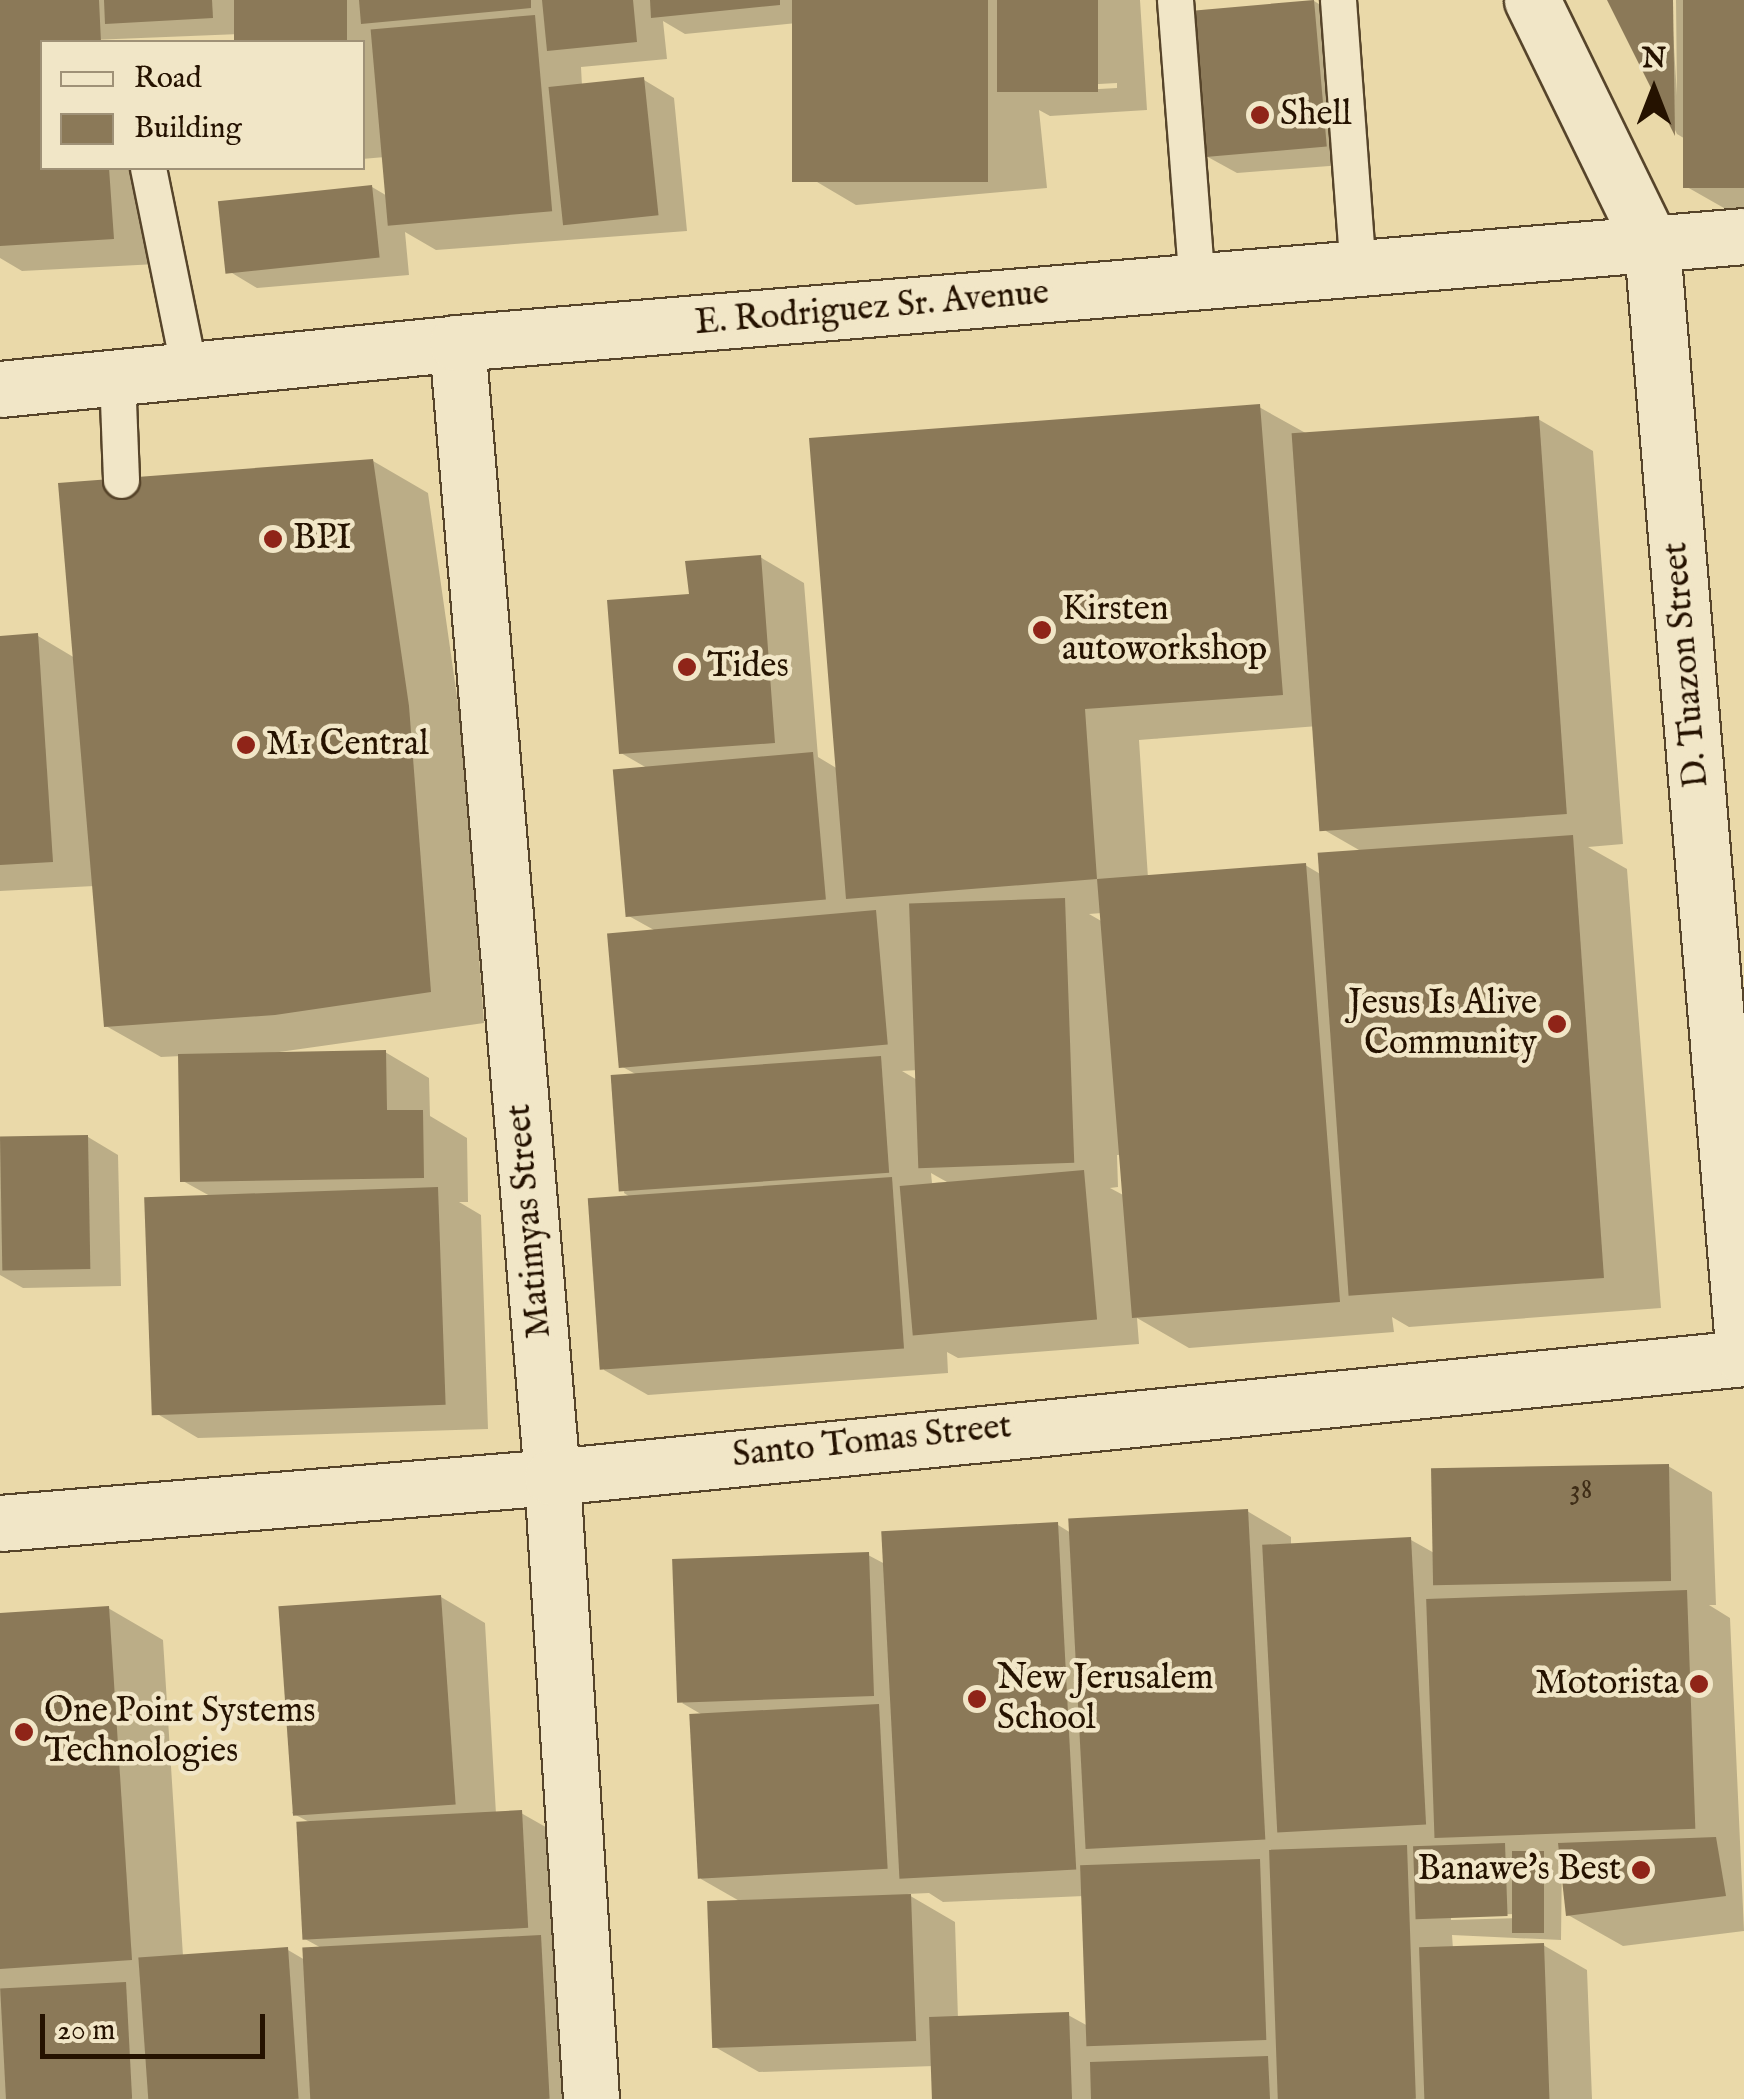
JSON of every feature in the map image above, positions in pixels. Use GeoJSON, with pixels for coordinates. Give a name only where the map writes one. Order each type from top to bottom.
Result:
{"type":"FeatureCollection","features":[{"type":"Feature","properties":{"kind":"street","name":"D. Tuazon Street"},"geometry":{"type":"LineString","coordinates":[[1532,0],[1652,246],[1744,1357]]}},
{"type":"Feature","properties":{"kind":"street","name":"E. Rodriguez Sr. Avenue"},"geometry":{"type":"LineString","coordinates":[[0,389],[457,343],[1744,236]]}},
{"type":"Feature","properties":{"kind":"street","name":"Matimyas Street"},"geometry":{"type":"LineString","coordinates":[[457,343],[552,1478],[592,2099]]}},
{"type":"Feature","properties":{"kind":"street","name":"Santo Tomas Street"},"geometry":{"type":"LineString","coordinates":[[0,1523],[552,1478],[1744,1357]]}},
{"type":"Feature","properties":{"kind":"lane"},"geometry":{"type":"LineString","coordinates":[[1176,0],[1196,283]]}},
{"type":"Feature","properties":{"kind":"lane"},"geometry":{"type":"LineString","coordinates":[[1338,0],[1358,270]]}},
{"type":"Feature","properties":{"kind":"lane"},"geometry":{"type":"LineString","coordinates":[[148,170],[189,369]]}},
{"type":"Feature","properties":{"kind":"lane"},"geometry":{"type":"LineString","coordinates":[[117,375],[121,480]]}},
{"type":"Feature","properties":{"kind":"building"},"geometry":{"type":"Polygon","coordinates":[[[0,0],[99,0],[101,40],[40,40],[40,170],[109,170],[114,239],[0,246],[0,0]]]}},
{"type":"Feature","properties":{"kind":"building"},"geometry":{"type":"Polygon","coordinates":[[[104,0],[212,0],[213,18],[105,24],[104,0]]]}},
{"type":"Feature","properties":{"kind":"building"},"geometry":{"type":"Polygon","coordinates":[[[234,0],[347,0],[347,40],[234,40],[234,0]]]}},
{"type":"Feature","properties":{"kind":"building"},"geometry":{"type":"Polygon","coordinates":[[[359,0],[531,0],[531,8],[361,24],[359,0]]]}},
{"type":"Feature","properties":{"kind":"building"},"geometry":{"type":"Polygon","coordinates":[[[542,0],[633,0],[637,42],[547,51],[542,0]]]}},
{"type":"Feature","properties":{"kind":"building"},"geometry":{"type":"Polygon","coordinates":[[[650,0],[780,0],[780,5],[651,18],[650,0]]]}},
{"type":"Feature","properties":{"kind":"building"},"geometry":{"type":"Polygon","coordinates":[[[792,0],[988,0],[988,182],[792,182],[792,0]]]}},
{"type":"Feature","properties":{"kind":"building"},"geometry":{"type":"Polygon","coordinates":[[[997,0],[1098,0],[1098,92],[997,92],[997,0]]]}},
{"type":"Feature","properties":{"kind":"building"},"geometry":{"type":"Polygon","coordinates":[[[1314,0],[1327,146],[1205,157],[1192,11],[1314,0]]]}},
{"type":"Feature","properties":{"kind":"building"},"geometry":{"type":"Polygon","coordinates":[[[1607,0],[1673,0],[1675,136],[1607,0]]]}},
{"type":"Feature","properties":{"kind":"building"},"geometry":{"type":"Polygon","coordinates":[[[1683,0],[1744,0],[1744,188],[1683,188],[1683,0]]]}},
{"type":"Feature","properties":{"kind":"building"},"geometry":{"type":"Polygon","coordinates":[[[535,15],[552,211],[388,226],[371,29],[535,15]]]}},
{"type":"Feature","properties":{"kind":"building"},"geometry":{"type":"Polygon","coordinates":[[[644,77],[659,215],[563,225],[549,87],[644,77]]]}},
{"type":"Feature","properties":{"kind":"building"},"geometry":{"type":"Polygon","coordinates":[[[372,185],[380,258],[225,274],[218,201],[372,185]]]}},
{"type":"Feature","properties":{"kind":"building"},"geometry":{"type":"Polygon","coordinates":[[[1260,404],[1283,695],[1085,709],[1097,879],[846,899],[809,438],[1260,404]]]}},
{"type":"Feature","properties":{"kind":"building"},"geometry":{"type":"Polygon","coordinates":[[[1539,416],[1567,814],[1319,831],[1292,433],[1539,416]]]}},
{"type":"Feature","properties":{"kind":"building","name":"M1 Central"},"geometry":{"type":"Polygon","coordinates":[[[373,459],[409,706],[431,992],[275,1015],[104,1027],[58,483],[373,459]]]}},
{"type":"Feature","properties":{"kind":"building"},"geometry":{"type":"Polygon","coordinates":[[[761,555],[775,743],[619,754],[607,600],[689,594],[685,561],[761,555]]]}},
{"type":"Feature","properties":{"kind":"building"},"geometry":{"type":"Polygon","coordinates":[[[38,633],[53,862],[0,865],[0,636],[38,633]]]}},
{"type":"Feature","properties":{"kind":"building"},"geometry":{"type":"Polygon","coordinates":[[[813,752],[826,899],[626,917],[613,770],[813,752]]]}},
{"type":"Feature","properties":{"kind":"building"},"geometry":{"type":"Polygon","coordinates":[[[1573,835],[1604,1278],[1349,1296],[1318,853],[1573,835]]]}},
{"type":"Feature","properties":{"kind":"building"},"geometry":{"type":"Polygon","coordinates":[[[1306,863],[1340,1302],[1132,1318],[1097,879],[1306,863]]]}},
{"type":"Feature","properties":{"kind":"building"},"geometry":{"type":"Polygon","coordinates":[[[1065,898],[1074,1163],[918,1168],[909,903],[1065,898]]]}},
{"type":"Feature","properties":{"kind":"building"},"geometry":{"type":"Polygon","coordinates":[[[876,910],[888,1044],[619,1068],[607,934],[876,910]]]}},
{"type":"Feature","properties":{"kind":"building"},"geometry":{"type":"Polygon","coordinates":[[[386,1050],[387,1110],[423,1110],[424,1178],[180,1182],[178,1054],[386,1050]]]}},
{"type":"Feature","properties":{"kind":"building"},"geometry":{"type":"Polygon","coordinates":[[[881,1056],[889,1173],[619,1192],[611,1075],[881,1056]]]}},
{"type":"Feature","properties":{"kind":"building"},"geometry":{"type":"Polygon","coordinates":[[[88,1135],[90,1269],[2,1271],[0,1137],[88,1135]]]}},
{"type":"Feature","properties":{"kind":"building"},"geometry":{"type":"Polygon","coordinates":[[[1084,1170],[1097,1319],[913,1336],[900,1186],[1084,1170]]]}},
{"type":"Feature","properties":{"kind":"building"},"geometry":{"type":"Polygon","coordinates":[[[892,1177],[904,1349],[600,1370],[588,1198],[892,1177]]]}},
{"type":"Feature","properties":{"kind":"building"},"geometry":{"type":"Polygon","coordinates":[[[438,1187],[446,1405],[152,1415],[144,1197],[438,1187]]]}},
{"type":"Feature","properties":{"kind":"building"},"geometry":{"type":"Polygon","coordinates":[[[1669,1464],[1671,1581],[1433,1585],[1431,1468],[1669,1464]]]}},
{"type":"Feature","properties":{"kind":"building"},"geometry":{"type":"Polygon","coordinates":[[[1248,1509],[1265,1840],[1086,1849],[1068,1518],[1248,1509]]]}},
{"type":"Feature","properties":{"kind":"building","name":"New Jerusalem School"},"geometry":{"type":"Polygon","coordinates":[[[1058,1522],[1076,1870],[899,1879],[881,1531],[1058,1522]]]}},
{"type":"Feature","properties":{"kind":"building"},"geometry":{"type":"Polygon","coordinates":[[[1411,1537],[1426,1825],[1277,1832],[1262,1545],[1411,1537]]]}},
{"type":"Feature","properties":{"kind":"building"},"geometry":{"type":"Polygon","coordinates":[[[869,1552],[874,1696],[677,1703],[672,1559],[869,1552]]]}},
{"type":"Feature","properties":{"kind":"building"},"geometry":{"type":"Polygon","coordinates":[[[1687,1590],[1695,1829],[1434,1838],[1426,1599],[1687,1590]]]}},
{"type":"Feature","properties":{"kind":"building"},"geometry":{"type":"Polygon","coordinates":[[[441,1595],[456,1804],[293,1816],[278,1606],[441,1595]]]}},
{"type":"Feature","properties":{"kind":"building"},"geometry":{"type":"Polygon","coordinates":[[[109,1606],[132,1960],[0,1969],[0,1613],[109,1606]]]}},
{"type":"Feature","properties":{"kind":"building"},"geometry":{"type":"Polygon","coordinates":[[[879,1704],[888,1869],[698,1879],[689,1714],[879,1704]]]}},
{"type":"Feature","properties":{"kind":"building"},"geometry":{"type":"Polygon","coordinates":[[[522,1810],[528,1928],[302,1940],[296,1822],[522,1810]]]}},
{"type":"Feature","properties":{"kind":"building","name":"Banawe's Best"},"geometry":{"type":"Polygon","coordinates":[[[1716,1837],[1726,1896],[1566,1916],[1558,1843],[1716,1837]]]}},
{"type":"Feature","properties":{"kind":"building"},"geometry":{"type":"Polygon","coordinates":[[[1505,1843],[1508,1916],[1416,1919],[1413,1846],[1505,1843]]]}},
{"type":"Feature","properties":{"kind":"building"},"geometry":{"type":"Polygon","coordinates":[[[1407,1845],[1416,2099],[1278,2099],[1269,1850],[1407,1845]]]}},
{"type":"Feature","properties":{"kind":"building"},"geometry":{"type":"Polygon","coordinates":[[[1512,1851],[1544,1851],[1544,1933],[1512,1933],[1512,1851]]]}},
{"type":"Feature","properties":{"kind":"building"},"geometry":{"type":"Polygon","coordinates":[[[1260,1859],[1266,2040],[1086,2046],[1080,1865],[1260,1859]]]}},
{"type":"Feature","properties":{"kind":"building"},"geometry":{"type":"Polygon","coordinates":[[[911,1894],[916,2041],[712,2048],[707,1901],[911,1894]]]}},
{"type":"Feature","properties":{"kind":"building"},"geometry":{"type":"Polygon","coordinates":[[[541,1935],[550,2099],[310,2099],[302,1948],[541,1935]]]}},
{"type":"Feature","properties":{"kind":"building"},"geometry":{"type":"Polygon","coordinates":[[[1544,1943],[1549,2099],[1424,2099],[1419,1947],[1544,1943]]]}},
{"type":"Feature","properties":{"kind":"building"},"geometry":{"type":"Polygon","coordinates":[[[288,1947],[299,2099],[148,2099],[138,1957],[288,1947]]]}},
{"type":"Feature","properties":{"kind":"building"},"geometry":{"type":"Polygon","coordinates":[[[126,1982],[132,2099],[6,2099],[0,1989],[126,1982]]]}},
{"type":"Feature","properties":{"kind":"building"},"geometry":{"type":"Polygon","coordinates":[[[1069,2012],[1072,2099],[932,2099],[929,2017],[1069,2012]]]}},
{"type":"Feature","properties":{"kind":"building"},"geometry":{"type":"Polygon","coordinates":[[[1268,2056],[1270,2099],[1091,2099],[1090,2062],[1268,2056]]]}},
{"type":"Feature","properties":{"kind":"place","name":"Shell"},"geometry":{"type":"Point","coordinates":[1260,115]}},
{"type":"Feature","properties":{"kind":"place","name":"BPI"},"geometry":{"type":"Point","coordinates":[273,539]}},
{"type":"Feature","properties":{"kind":"place","name":"Kirsten autoworkshop"},"geometry":{"type":"Point","coordinates":[1042,630]}},
{"type":"Feature","properties":{"kind":"place","name":"Tides"},"geometry":{"type":"Point","coordinates":[687,667]}},
{"type":"Feature","properties":{"kind":"place","name":"M1 Central"},"geometry":{"type":"Point","coordinates":[246,745]}},
{"type":"Feature","properties":{"kind":"place","name":"Jesus Is Alive Community"},"geometry":{"type":"Point","coordinates":[1557,1024]}},
{"type":"Feature","properties":{"kind":"place","name":"Motorista"},"geometry":{"type":"Point","coordinates":[1699,1684]}},
{"type":"Feature","properties":{"kind":"place","name":"New Jerusalem School"},"geometry":{"type":"Point","coordinates":[977,1699]}},
{"type":"Feature","properties":{"kind":"place","name":"One Point Systems Technologies"},"geometry":{"type":"Point","coordinates":[24,1732]}},
{"type":"Feature","properties":{"kind":"place","name":"Banawe's Best"},"geometry":{"type":"Point","coordinates":[1641,1870]}}]}
